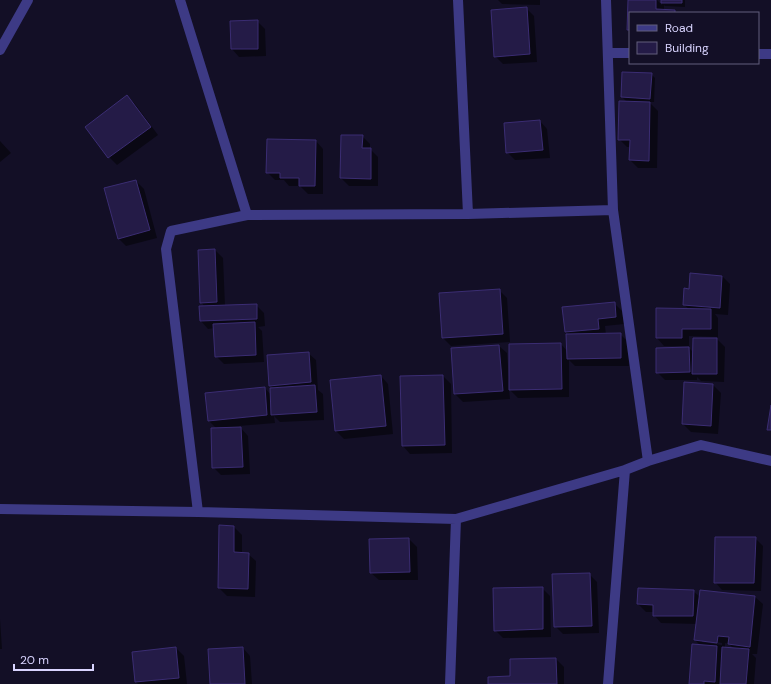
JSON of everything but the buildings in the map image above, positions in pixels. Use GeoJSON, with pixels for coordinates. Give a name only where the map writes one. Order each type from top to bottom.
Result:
{"type":"FeatureCollection","features":[{"type":"Feature","properties":{"kind":"street"},"geometry":{"type":"LineString","coordinates":[[0,50],[28,0]]}},
{"type":"Feature","properties":{"kind":"street"},"geometry":{"type":"LineString","coordinates":[[180,0],[247,215]]}},
{"type":"Feature","properties":{"kind":"street"},"geometry":{"type":"LineString","coordinates":[[458,0],[468,214]]}},
{"type":"Feature","properties":{"kind":"street"},"geometry":{"type":"LineString","coordinates":[[606,0],[613,210],[648,461]]}},
{"type":"Feature","properties":{"kind":"street"},"geometry":{"type":"LineString","coordinates":[[608,53],[629,53]]}},
{"type":"Feature","properties":{"kind":"street"},"geometry":{"type":"LineString","coordinates":[[759,54],[771,54]]}},
{"type":"Feature","properties":{"kind":"street"},"geometry":{"type":"LineString","coordinates":[[198,512],[166,249],[171,231],[247,215],[468,214],[613,210]]}},
{"type":"Feature","properties":{"kind":"street"},"geometry":{"type":"LineString","coordinates":[[0,509],[198,512],[456,519],[625,470],[648,461],[701,445],[771,461]]}},
{"type":"Feature","properties":{"kind":"street"},"geometry":{"type":"LineString","coordinates":[[608,684],[625,470]]}},
{"type":"Feature","properties":{"kind":"street"},"geometry":{"type":"LineString","coordinates":[[450,684],[456,519]]}}]}
